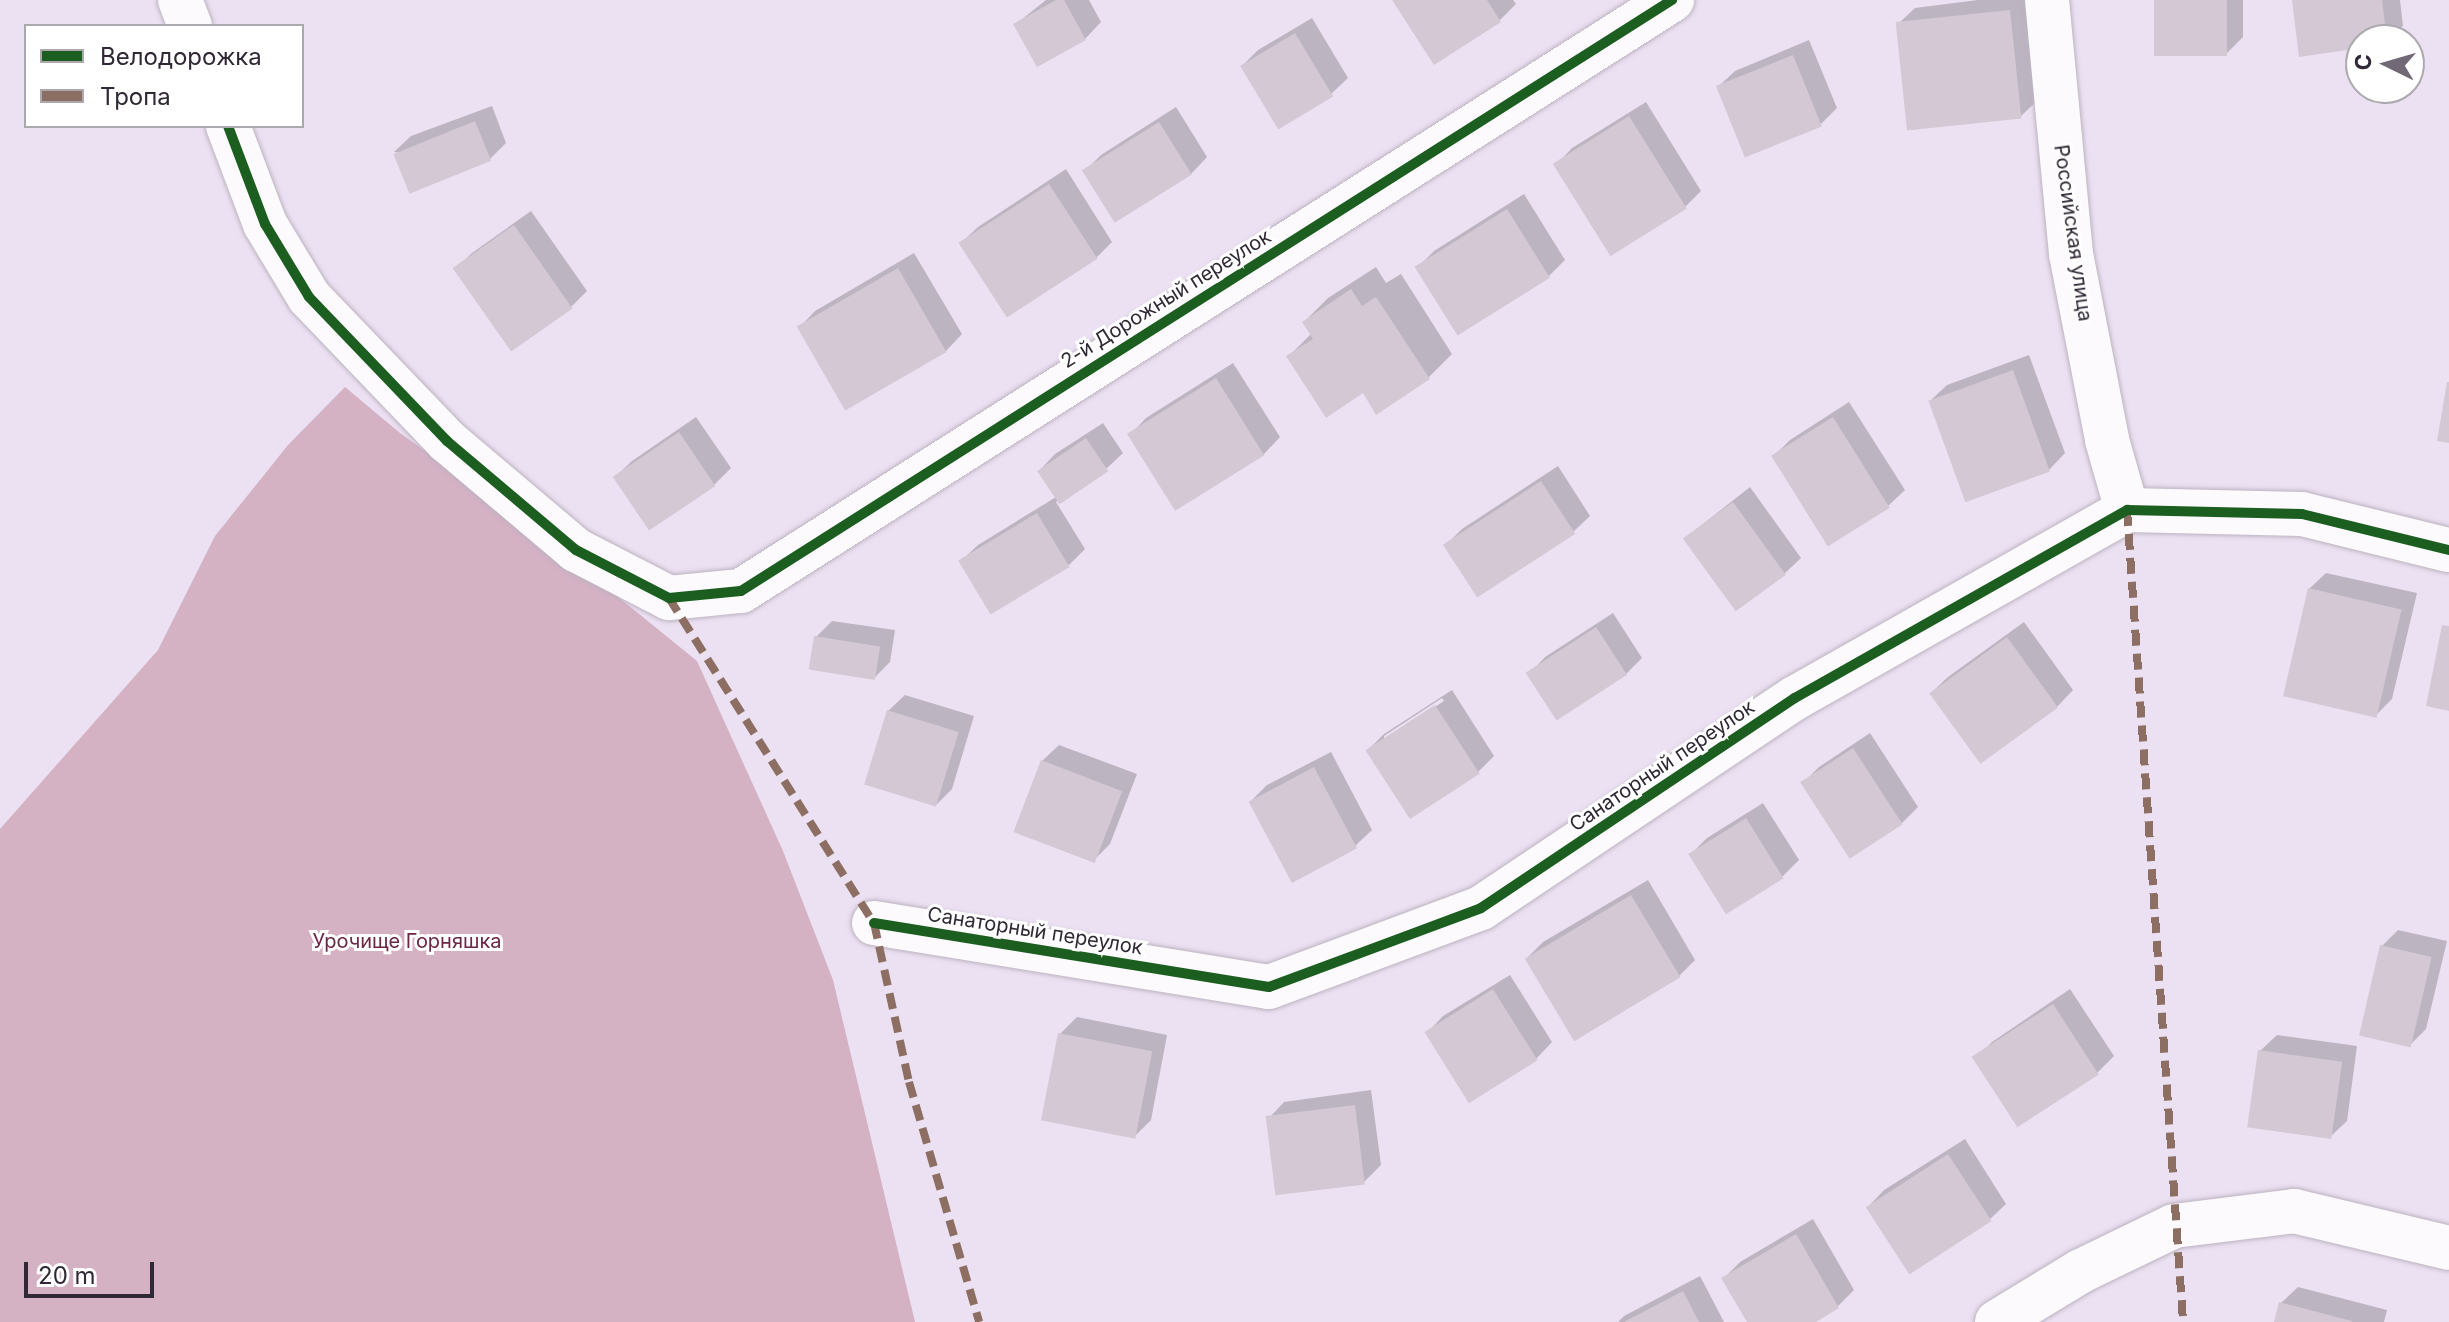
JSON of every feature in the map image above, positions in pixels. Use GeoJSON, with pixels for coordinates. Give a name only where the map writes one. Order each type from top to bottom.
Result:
{"type":"FeatureCollection","features":[{"type":"Feature","properties":{"kind":"street"},"geometry":{"type":"LineString","coordinates":[[180,0],[189,24]]}},
{"type":"Feature","properties":{"kind":"street","name":"2-й Дорожный переулок"},"geometry":{"type":"LineString","coordinates":[[229,128],[265,224],[309,297],[447,441],[576,550],[669,598],[741,591],[1672,0]]}},
{"type":"Feature","properties":{"kind":"street","name":"Российская улица"},"geometry":{"type":"LineString","coordinates":[[2047,0],[2071,254],[2107,440],[2127,510]]}},
{"type":"Feature","properties":{"kind":"street"},"geometry":{"type":"LineString","coordinates":[[2127,510],[2302,514],[2449,550]]}},
{"type":"Feature","properties":{"kind":"street","name":"Санаторный переулок"},"geometry":{"type":"LineString","coordinates":[[874,923],[1269,987],[1481,908],[1795,698],[2127,510]]}},
{"type":"Feature","properties":{"kind":"street"},"geometry":{"type":"LineString","coordinates":[[1997,1322],[2081,1271],[2174,1226],[2294,1211],[2449,1248]]}},
{"type":"Feature","properties":{"kind":"green space","name":"Урочище Горняшка"},"geometry":{"type":"Polygon","coordinates":[[[345,387],[400,433],[532,527],[697,661],[783,851],[833,980],[915,1322],[0,1322],[0,829],[158,650],[215,536],[288,445],[345,387]]]}},
{"type":"Feature","properties":{"kind":"building"},"geometry":{"type":"Polygon","coordinates":[[[1056,0],[1064,0],[1086,40],[1037,67],[1013,24],[1056,0]]]}},
{"type":"Feature","properties":{"kind":"building"},"geometry":{"type":"Polygon","coordinates":[[[1392,0],[1487,0],[1501,22],[1434,65],[1392,0]]]}},
{"type":"Feature","properties":{"kind":"building"},"geometry":{"type":"Polygon","coordinates":[[[2154,0],[2227,0],[2227,56],[2154,56],[2154,0]]]}},
{"type":"Feature","properties":{"kind":"building"},"geometry":{"type":"Polygon","coordinates":[[[2292,0],[2382,0],[2385,24],[2345,24],[2345,50],[2299,57],[2292,0]]]}},
{"type":"Feature","properties":{"kind":"building"},"geometry":{"type":"Polygon","coordinates":[[[2010,10],[2021,118],[1907,130],[1896,22],[2010,10]]]}},
{"type":"Feature","properties":{"kind":"building"},"geometry":{"type":"Polygon","coordinates":[[[1295,33],[1333,96],[1278,129],[1240,66],[1295,33]]]}},
{"type":"Feature","properties":{"kind":"building"},"geometry":{"type":"Polygon","coordinates":[[[1793,55],[1822,126],[1745,157],[1716,86],[1793,55]]]}},
{"type":"Feature","properties":{"kind":"building"},"geometry":{"type":"Polygon","coordinates":[[[1629,116],[1687,208],[1610,256],[1553,164],[1629,116]]]}},
{"type":"Feature","properties":{"kind":"building"},"geometry":{"type":"Polygon","coordinates":[[[475,121],[491,161],[410,194],[393,154],[475,121]]]}},
{"type":"Feature","properties":{"kind":"building"},"geometry":{"type":"Polygon","coordinates":[[[1159,122],[1192,175],[1115,223],[1082,170],[1159,122]]]}},
{"type":"Feature","properties":{"kind":"building"},"geometry":{"type":"Polygon","coordinates":[[[1049,184],[1097,259],[1007,317],[958,243],[1049,184]]]}},
{"type":"Feature","properties":{"kind":"building"},"geometry":{"type":"Polygon","coordinates":[[[1507,209],[1550,278],[1457,335],[1415,267],[1507,209]]]}},
{"type":"Feature","properties":{"kind":"building"},"geometry":{"type":"Polygon","coordinates":[[[514,225],[573,309],[511,352],[453,268],[514,225]]]}},
{"type":"Feature","properties":{"kind":"building"},"geometry":{"type":"Polygon","coordinates":[[[898,268],[946,352],[845,411],[797,327],[898,268]]]}},
{"type":"Feature","properties":{"kind":"building"},"geometry":{"type":"Polygon","coordinates":[[[1351,289],[1362,306],[1376,297],[1430,379],[1376,415],[1363,393],[1326,418],[1286,356],[1313,339],[1302,322],[1351,289]]]}},
{"type":"Feature","properties":{"kind":"building"},"geometry":{"type":"Polygon","coordinates":[[[2013,370],[2050,471],[1965,502],[1928,401],[2013,370]]]}},
{"type":"Feature","properties":{"kind":"building"},"geometry":{"type":"Polygon","coordinates":[[[1216,378],[1264,455],[1175,511],[1127,434],[1216,378]]]}},
{"type":"Feature","properties":{"kind":"building"},"geometry":{"type":"Polygon","coordinates":[[[2449,382],[2449,443],[2437,441],[2449,382]]]}},
{"type":"Feature","properties":{"kind":"building"},"geometry":{"type":"Polygon","coordinates":[[[1833,417],[1890,508],[1828,546],[1771,456],[1833,417]]]}},
{"type":"Feature","properties":{"kind":"building"},"geometry":{"type":"Polygon","coordinates":[[[679,432],[715,486],[649,531],[613,477],[679,432]]]}},
{"type":"Feature","properties":{"kind":"building"},"geometry":{"type":"Polygon","coordinates":[[[1086,438],[1108,471],[1059,504],[1037,471],[1086,438]]]}},
{"type":"Feature","properties":{"kind":"building"},"geometry":{"type":"Polygon","coordinates":[[[1541,481],[1575,534],[1477,598],[1443,545],[1541,481]]]}},
{"type":"Feature","properties":{"kind":"building"},"geometry":{"type":"Polygon","coordinates":[[[1733,502],[1786,575],[1736,611],[1683,538],[1733,502]]]}},
{"type":"Feature","properties":{"kind":"building"},"geometry":{"type":"Polygon","coordinates":[[[1037,513],[1069,567],[991,614],[958,560],[1037,513]]]}},
{"type":"Feature","properties":{"kind":"building"},"geometry":{"type":"Polygon","coordinates":[[[2308,588],[2402,610],[2377,718],[2283,696],[2308,588]]]}},
{"type":"Feature","properties":{"kind":"building"},"geometry":{"type":"Polygon","coordinates":[[[2442,625],[2449,626],[2449,711],[2426,706],[2442,625]]]}},
{"type":"Feature","properties":{"kind":"building"},"geometry":{"type":"Polygon","coordinates":[[[1596,627],[1627,675],[1557,721],[1526,673],[1596,627]]]}},
{"type":"Feature","properties":{"kind":"building"},"geometry":{"type":"Polygon","coordinates":[[[814,636],[880,646],[875,680],[809,670],[814,636]]]}},
{"type":"Feature","properties":{"kind":"building"},"geometry":{"type":"Polygon","coordinates":[[[2007,637],[2058,707],[1980,764],[1929,693],[2007,637]]]}},
{"type":"Feature","properties":{"kind":"building"},"geometry":{"type":"Polygon","coordinates":[[[1435,705],[1480,774],[1410,819],[1365,750],[1435,705]]]}},
{"type":"Feature","properties":{"kind":"building"},"geometry":{"type":"Polygon","coordinates":[[[887,710],[959,732],[936,807],[864,785],[887,710]]]}},
{"type":"Feature","properties":{"kind":"building"},"geometry":{"type":"Polygon","coordinates":[[[1853,748],[1903,824],[1850,859],[1800,782],[1853,748]]]}},
{"type":"Feature","properties":{"kind":"building"},"geometry":{"type":"Polygon","coordinates":[[[1041,760],[1122,791],[1095,863],[1013,832],[1041,760]]]}},
{"type":"Feature","properties":{"kind":"building"},"geometry":{"type":"Polygon","coordinates":[[[1314,767],[1357,848],[1292,883],[1249,802],[1314,767]]]}},
{"type":"Feature","properties":{"kind":"building"},"geometry":{"type":"Polygon","coordinates":[[[1746,818],[1784,878],[1726,914],[1688,854],[1746,818]]]}},
{"type":"Feature","properties":{"kind":"building"},"geometry":{"type":"Polygon","coordinates":[[[1631,895],[1680,977],[1574,1041],[1525,959],[1631,895]]]}},
{"type":"Feature","properties":{"kind":"building"},"geometry":{"type":"Polygon","coordinates":[[[2380,945],[2432,957],[2411,1048],[2359,1036],[2380,945]]]}},
{"type":"Feature","properties":{"kind":"building"},"geometry":{"type":"Polygon","coordinates":[[[1493,989],[1538,1060],[1469,1103],[1424,1032],[1493,989]]]}},
{"type":"Feature","properties":{"kind":"building"},"geometry":{"type":"Polygon","coordinates":[[[2053,1004],[2099,1074],[2017,1127],[1972,1057],[2053,1004]]]}},
{"type":"Feature","properties":{"kind":"building"},"geometry":{"type":"Polygon","coordinates":[[[1058,1033],[1152,1051],[1135,1139],[1041,1120],[1058,1033]]]}},
{"type":"Feature","properties":{"kind":"building"},"geometry":{"type":"Polygon","coordinates":[[[2258,1050],[2342,1062],[2331,1139],[2247,1127],[2258,1050]]]}},
{"type":"Feature","properties":{"kind":"building"},"geometry":{"type":"Polygon","coordinates":[[[1355,1105],[1365,1184],[1275,1195],[1266,1116],[1355,1105]]]}},
{"type":"Feature","properties":{"kind":"building"},"geometry":{"type":"Polygon","coordinates":[[[1948,1154],[1992,1221],[1909,1274],[1866,1207],[1948,1154]]]}},
{"type":"Feature","properties":{"kind":"building"},"geometry":{"type":"Polygon","coordinates":[[[1796,1234],[1839,1308],[1816,1322],[1747,1322],[1721,1278],[1796,1234]]]}},
{"type":"Feature","properties":{"kind":"building"},"geometry":{"type":"Polygon","coordinates":[[[1683,1291],[1699,1322],[1624,1322],[1683,1291]]]}},
{"type":"Feature","properties":{"kind":"building"},"geometry":{"type":"Polygon","coordinates":[[[2279,1302],[2352,1321],[2352,1322],[2274,1322],[2279,1302]]]}},
{"type":"Feature","properties":{"kind":"marked path"},"geometry":{"type":"LineString","coordinates":[[2127,510],[2183,1322]]}},
{"type":"Feature","properties":{"kind":"marked path"},"geometry":{"type":"LineString","coordinates":[[669,598],[874,923],[909,1082],[979,1322]]}},
{"type":"Feature","properties":{"kind":"cycle path"},"geometry":{"type":"LineString","coordinates":[[229,128],[265,224],[309,297],[447,441],[576,550],[669,598],[741,591],[1672,0]]}},
{"type":"Feature","properties":{"kind":"cycle path"},"geometry":{"type":"LineString","coordinates":[[874,923],[1269,987],[1481,908],[1795,698],[2127,510],[2302,514],[2449,550]]}}]}
